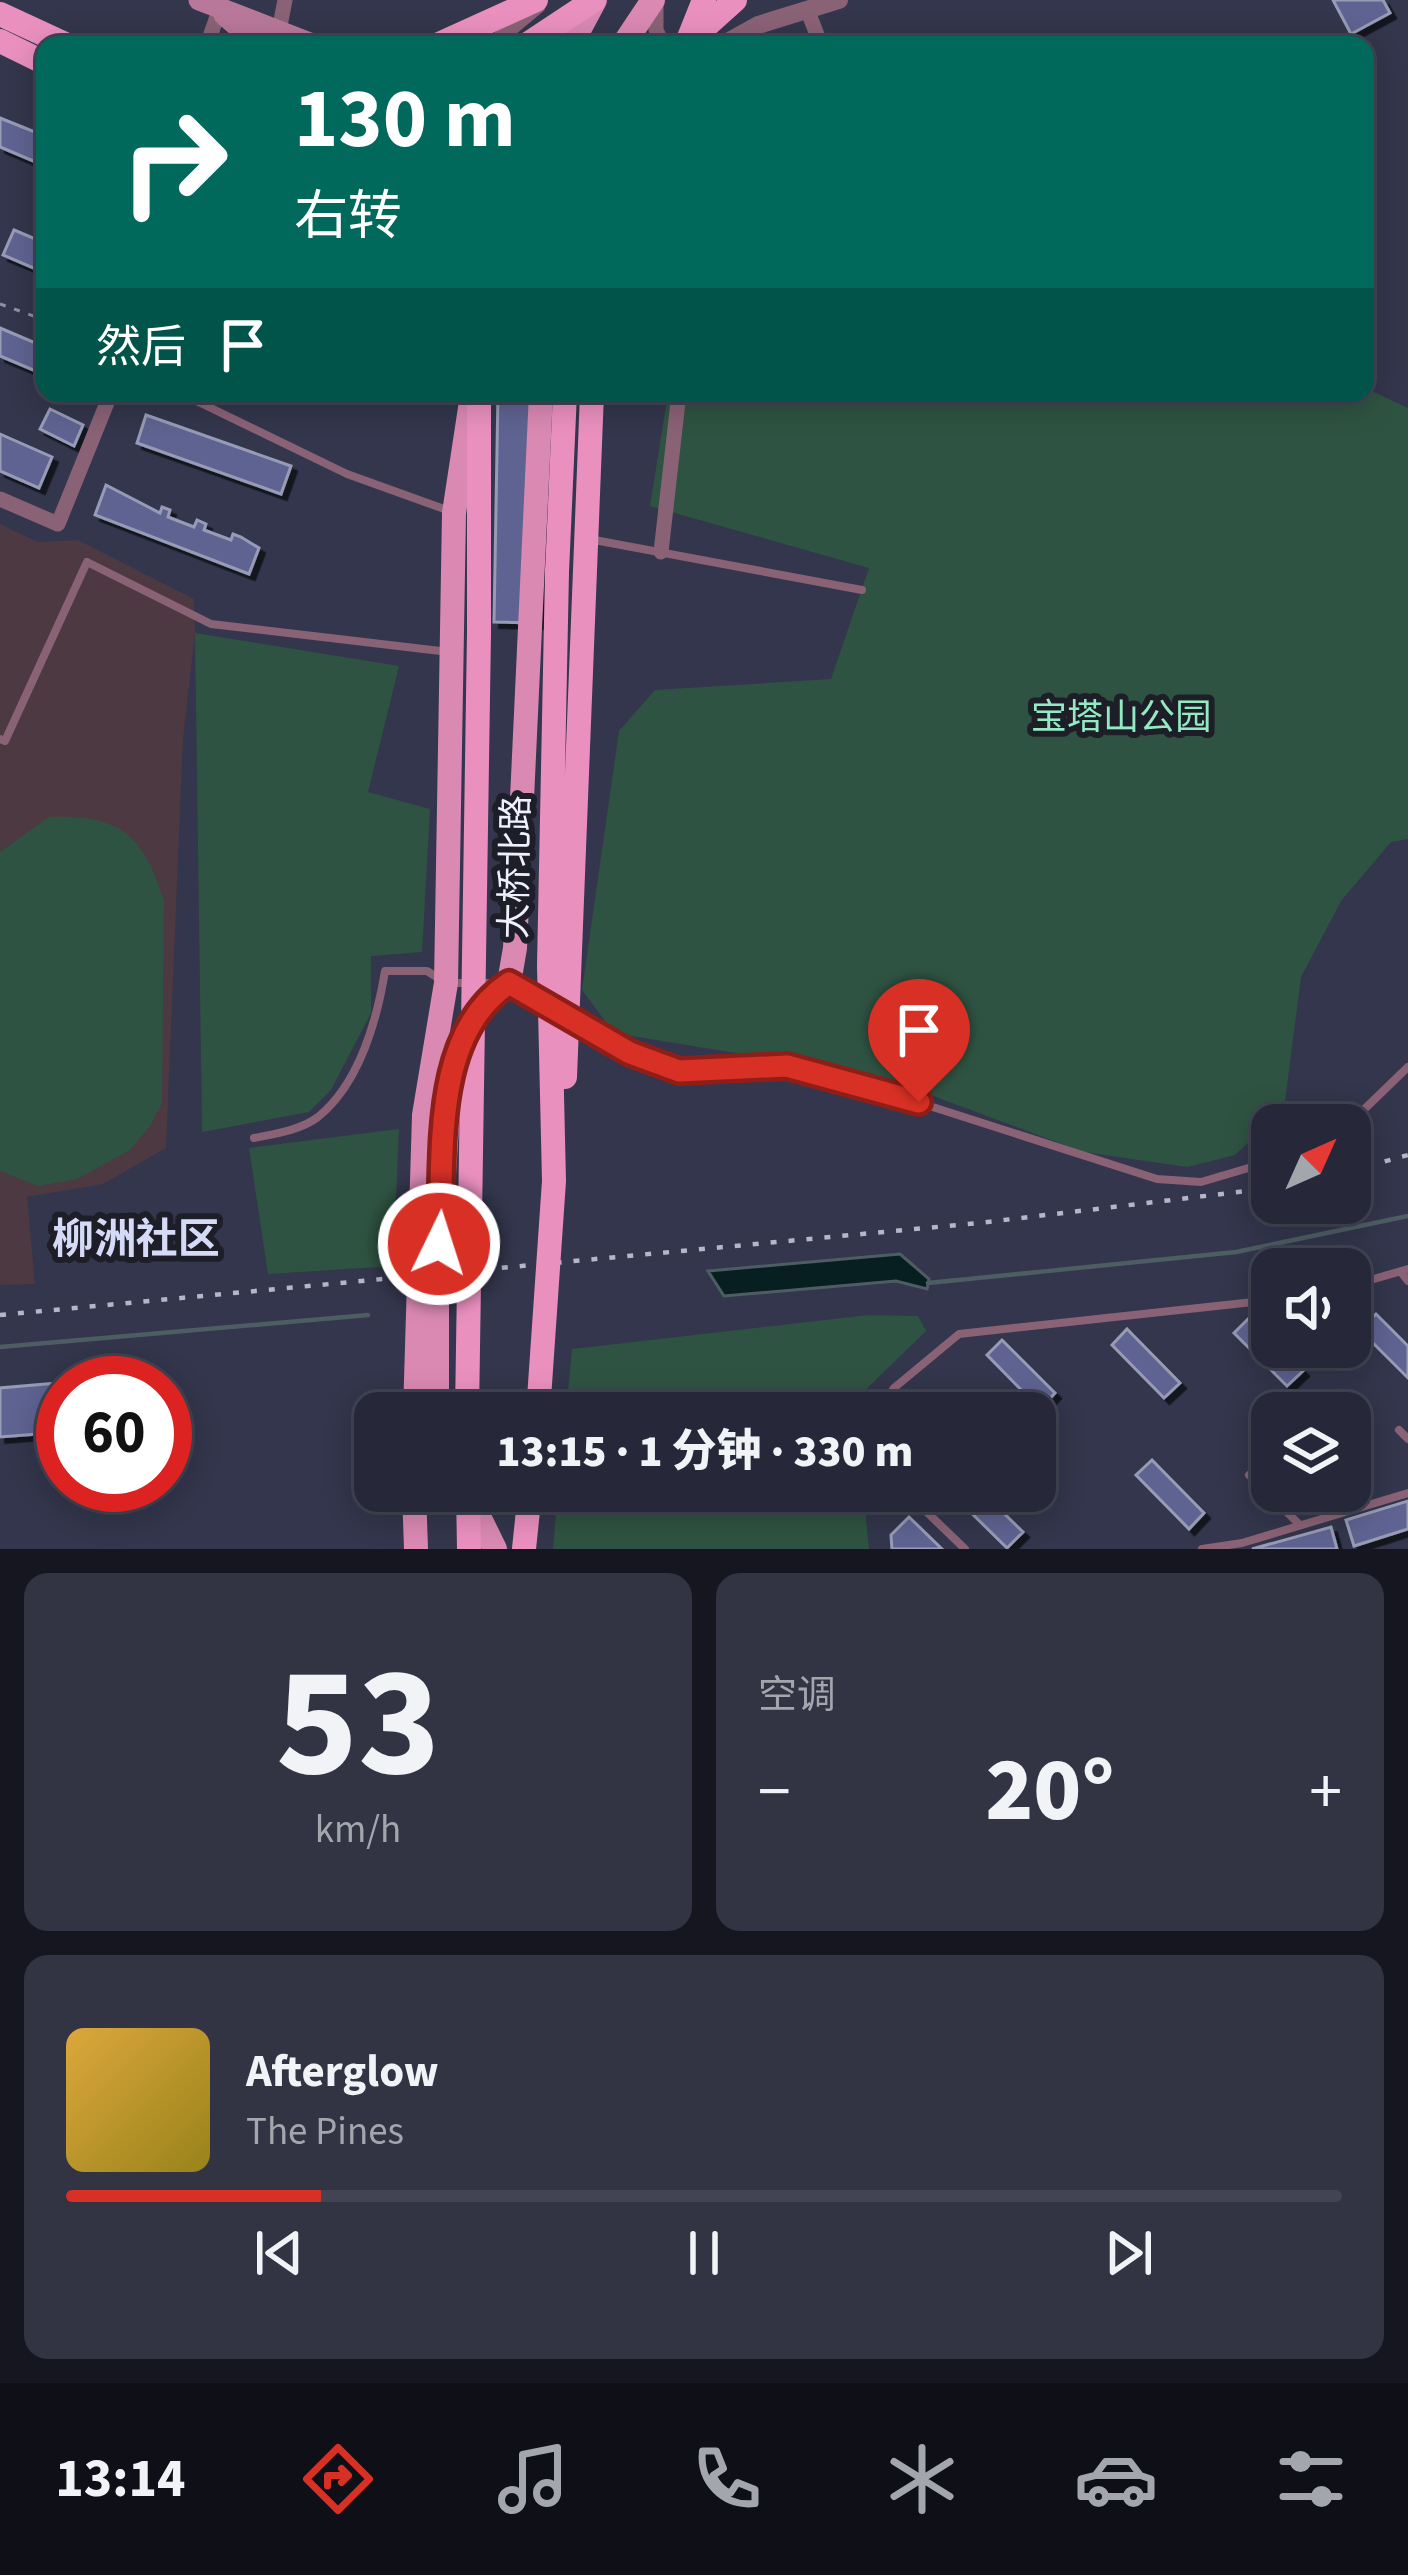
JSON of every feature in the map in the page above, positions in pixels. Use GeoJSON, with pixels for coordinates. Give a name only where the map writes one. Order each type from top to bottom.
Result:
{"type":"FeatureCollection","features":[{"type":"Feature","properties":{"kind":"highway"},"geometry":{"type":"LineString","coordinates":[[458,36],[540,0]]}},
{"type":"Feature","properties":{"kind":"highway"},"geometry":{"type":"LineString","coordinates":[[689,36],[704,0]]}},
{"type":"Feature","properties":{"kind":"highway"},"geometry":{"type":"LineString","coordinates":[[695,36],[735,0]]}},
{"type":"Feature","properties":{"kind":"highway"},"geometry":{"type":"LineString","coordinates":[[540,36],[594,2]]}},
{"type":"Feature","properties":{"kind":"highway"},"geometry":{"type":"LineString","coordinates":[[561,36],[594,2]]}},
{"type":"Feature","properties":{"kind":"highway"},"geometry":{"type":"LineString","coordinates":[[0,14],[48,36]]}},
{"type":"Feature","properties":{"kind":"highway"},"geometry":{"type":"LineString","coordinates":[[0,41],[36,59]]}},
{"type":"Feature","properties":{"kind":"highway","name":"大桥北路"},"geometry":{"type":"LineString","coordinates":[[467,1392],[479,632],[476,402]]}},
{"type":"Feature","properties":{"kind":"highway","name":"大桥北路"},"geometry":{"type":"LineString","coordinates":[[539,1392],[554,1180],[549,966],[565,402]]}},
{"type":"Feature","properties":{"kind":"highway"},"geometry":{"type":"LineString","coordinates":[[554,1180],[568,1046],[592,402]]}},
{"type":"Feature","properties":{"kind":"highway"},"geometry":{"type":"LineString","coordinates":[[468,1512],[469,1549]]}},
{"type":"Feature","properties":{"kind":"highway"},"geometry":{"type":"LineString","coordinates":[[524,1549],[528,1512]]}},
{"type":"Feature","properties":{"kind":"main road"},"geometry":{"type":"LineString","coordinates":[[629,36],[654,0]]}},
{"type":"Feature","properties":{"kind":"main road"},"geometry":{"type":"LineString","coordinates":[[576,36],[594,2]]}},
{"type":"Feature","properties":{"kind":"main road"},"geometry":{"type":"LineString","coordinates":[[209,5],[292,36]]}},
{"type":"Feature","properties":{"kind":"main road"},"geometry":{"type":"LineString","coordinates":[[209,5],[248,36]]}},
{"type":"Feature","properties":{"kind":"main road"},"geometry":{"type":"LineString","coordinates":[[416,1392],[424,1114],[446,983],[454,513],[474,402]]}},
{"type":"Feature","properties":{"kind":"main road"},"geometry":{"type":"LineString","coordinates":[[437,1392],[436,1286],[450,1079],[458,1047],[479,1009],[509,983],[519,910],[541,402]]}},
{"type":"Feature","properties":{"kind":"main road"},"geometry":{"type":"LineString","coordinates":[[415,1512],[416,1549]]}},
{"type":"Feature","properties":{"kind":"main road"},"geometry":{"type":"LineString","coordinates":[[477,1512],[495,1549]]}},
{"type":"Feature","properties":{"kind":"street"},"geometry":{"type":"LineString","coordinates":[[279,31],[284,0]]}},
{"type":"Feature","properties":{"kind":"street"},"geometry":{"type":"LineString","coordinates":[[501,36],[540,0]]}},
{"type":"Feature","properties":{"kind":"street"},"geometry":{"type":"LineString","coordinates":[[654,0],[659,36]]}},
{"type":"Feature","properties":{"kind":"street"},"geometry":{"type":"LineString","coordinates":[[738,36],[758,25],[839,0]]}},
{"type":"Feature","properties":{"kind":"street"},"geometry":{"type":"LineString","coordinates":[[207,36],[209,5]]}},
{"type":"Feature","properties":{"kind":"street"},"geometry":{"type":"LineString","coordinates":[[807,9],[818,36]]}},
{"type":"Feature","properties":{"kind":"street"},"geometry":{"type":"LineString","coordinates":[[0,499],[58,524],[107,402]]}},
{"type":"Feature","properties":{"kind":"street"},"geometry":{"type":"LineString","coordinates":[[662,553],[678,402]]}},
{"type":"Feature","properties":{"kind":"lane"},"geometry":{"type":"LineString","coordinates":[[199,402],[347,473],[454,513]]}},
{"type":"Feature","properties":{"kind":"lane"},"geometry":{"type":"LineString","coordinates":[[558,534],[862,590]]}},
{"type":"Feature","properties":{"kind":"lane"},"geometry":{"type":"LineString","coordinates":[[0,739],[5,741],[86,562],[211,624],[451,652]]}},
{"type":"Feature","properties":{"kind":"lane"},"geometry":{"type":"LineString","coordinates":[[254,1138],[316,1119],[342,1090],[378,1016],[385,971],[427,970],[446,983],[509,983],[630,1053],[679,1071],[698,1074],[763,1065],[832,1075],[1115,1169],[1180,1183],[1251,1166]]}},
{"type":"Feature","properties":{"kind":"lane"},"geometry":{"type":"LineString","coordinates":[[1370,1104],[1408,1067]]}},
{"type":"Feature","properties":{"kind":"lane"},"geometry":{"type":"LineString","coordinates":[[1371,1280],[1404,1270],[1408,1281]]}},
{"type":"Feature","properties":{"kind":"lane"},"geometry":{"type":"LineString","coordinates":[[891,1392],[959,1334],[1251,1302]]}},
{"type":"Feature","properties":{"kind":"lane"},"geometry":{"type":"LineString","coordinates":[[1399,1430],[1408,1439]]}},
{"type":"Feature","properties":{"kind":"lane"},"geometry":{"type":"LineString","coordinates":[[1249,1475],[1300,1526]]}},
{"type":"Feature","properties":{"kind":"lane"},"geometry":{"type":"LineString","coordinates":[[1202,1549],[1408,1493]]}},
{"type":"Feature","properties":{"kind":"lane"},"geometry":{"type":"LineString","coordinates":[[927,1512],[965,1549]]}},
{"type":"Feature","properties":{"kind":"path"},"geometry":{"type":"LineString","coordinates":[[0,304],[36,317]]}},
{"type":"Feature","properties":{"kind":"shaded area"},"geometry":{"type":"Polygon","coordinates":[[[0,524],[38,542],[78,540],[194,599],[195,633],[183,739],[166,1148],[103,1184],[27,1197],[35,1284],[0,1285],[0,524]]]}},
{"type":"Feature","properties":{"kind":"shaded area"},"geometry":{"type":"Polygon","coordinates":[[[900,1254],[929,1279],[927,1289],[896,1281],[724,1296],[708,1271],[900,1254]]]}},
{"type":"Feature","properties":{"kind":"green space","name":"宝塔山公园"},"geometry":{"type":"Polygon","coordinates":[[[1374,392],[1408,408],[1408,839],[1391,842],[1341,901],[1301,977],[1285,1104],[1251,1104],[1251,1140],[1235,1155],[1187,1167],[1084,1152],[882,1077],[614,1033],[582,990],[619,731],[655,690],[831,679],[869,568],[650,506],[667,402],[1374,402],[1374,392]]]}},
{"type":"Feature","properties":{"kind":"green space"},"geometry":{"type":"Polygon","coordinates":[[[195,633],[399,666],[368,792],[430,809],[422,952],[371,956],[371,1013],[331,1090],[309,1112],[202,1132],[195,633]]]}},
{"type":"Feature","properties":{"kind":"green space"},"geometry":{"type":"Polygon","coordinates":[[[49,817],[111,825],[137,844],[156,878],[164,901],[162,1103],[130,1150],[77,1179],[38,1186],[0,1171],[0,852],[49,817]]]}},
{"type":"Feature","properties":{"kind":"green space"},"geometry":{"type":"Polygon","coordinates":[[[399,1129],[393,1266],[268,1274],[249,1148],[399,1129]]]}},
{"type":"Feature","properties":{"kind":"green space"},"geometry":{"type":"Polygon","coordinates":[[[868,1315],[918,1316],[926,1331],[863,1392],[568,1392],[572,1349],[868,1315]]]}},
{"type":"Feature","properties":{"kind":"green space"},"geometry":{"type":"Polygon","coordinates":[[[556,1512],[865,1512],[869,1549],[553,1549],[556,1512]]]}},
{"type":"Feature","properties":{"kind":"building"},"geometry":{"type":"Polygon","coordinates":[[[1333,0],[1383,0],[1390,13],[1351,34],[1333,0]]]}},
{"type":"Feature","properties":{"kind":"building"},"geometry":{"type":"Polygon","coordinates":[[[0,118],[36,132],[36,162],[0,147],[0,118]]]}},
{"type":"Feature","properties":{"kind":"building"},"geometry":{"type":"Polygon","coordinates":[[[14,230],[36,239],[36,269],[3,255],[14,230]]]}},
{"type":"Feature","properties":{"kind":"building"},"geometry":{"type":"Polygon","coordinates":[[[0,328],[36,343],[36,371],[0,356],[0,328]]]}},
{"type":"Feature","properties":{"kind":"building"},"geometry":{"type":"Polygon","coordinates":[[[498,402],[543,402],[539,623],[494,622],[498,402]]]}},
{"type":"Feature","properties":{"kind":"building"},"geometry":{"type":"Polygon","coordinates":[[[50,409],[83,425],[74,446],[40,429],[50,409]]]}},
{"type":"Feature","properties":{"kind":"building"},"geometry":{"type":"Polygon","coordinates":[[[146,415],[291,466],[281,494],[137,443],[146,415]]]}},
{"type":"Feature","properties":{"kind":"building"},"geometry":{"type":"Polygon","coordinates":[[[0,434],[52,457],[39,488],[0,471],[0,434]]]}},
{"type":"Feature","properties":{"kind":"building"},"geometry":{"type":"Polygon","coordinates":[[[106,485],[160,513],[162,507],[170,510],[168,517],[194,527],[197,520],[206,524],[204,530],[231,540],[233,534],[259,548],[249,574],[95,515],[106,485]]]}},
{"type":"Feature","properties":{"kind":"building"},"geometry":{"type":"Polygon","coordinates":[[[1376,1314],[1408,1346],[1408,1378],[1371,1341],[1371,1319],[1376,1314]]]}},
{"type":"Feature","properties":{"kind":"building"},"geometry":{"type":"Polygon","coordinates":[[[1250,1317],[1251,1350],[1234,1333],[1250,1317]]]}},
{"type":"Feature","properties":{"kind":"building"},"geometry":{"type":"Polygon","coordinates":[[[1127,1329],[1180,1383],[1164,1398],[1112,1345],[1127,1329]]]}},
{"type":"Feature","properties":{"kind":"building"},"geometry":{"type":"Polygon","coordinates":[[[1002,1340],[1054,1392],[1023,1392],[987,1355],[1002,1340]]]}},
{"type":"Feature","properties":{"kind":"building"},"geometry":{"type":"Polygon","coordinates":[[[1269,1368],[1300,1368],[1303,1371],[1287,1386],[1269,1368]]]}},
{"type":"Feature","properties":{"kind":"building"},"geometry":{"type":"Polygon","coordinates":[[[36,1385],[36,1434],[0,1437],[0,1388],[36,1385]]]}},
{"type":"Feature","properties":{"kind":"building"},"geometry":{"type":"Polygon","coordinates":[[[1152,1460],[1204,1513],[1189,1529],[1136,1475],[1152,1460]]]}},
{"type":"Feature","properties":{"kind":"building"},"geometry":{"type":"Polygon","coordinates":[[[1408,1501],[1408,1529],[1354,1546],[1346,1520],[1408,1501]]]}},
{"type":"Feature","properties":{"kind":"building"},"geometry":{"type":"Polygon","coordinates":[[[970,1512],[1003,1512],[1023,1532],[1007,1548],[970,1512]]]}},
{"type":"Feature","properties":{"kind":"building"},"geometry":{"type":"Polygon","coordinates":[[[909,1517],[942,1549],[892,1549],[891,1535],[909,1517]]]}},
{"type":"Feature","properties":{"kind":"building"},"geometry":{"type":"Polygon","coordinates":[[[1331,1527],[1337,1549],[1252,1549],[1331,1527]]]}},
{"type":"Feature","properties":{"kind":"waterway"},"geometry":{"type":"LineString","coordinates":[[928,1283],[1236,1252],[1408,1216]]}},
{"type":"Feature","properties":{"kind":"waterway"},"geometry":{"type":"LineString","coordinates":[[0,1347],[368,1315]]}},
{"type":"Feature","properties":{"kind":"railway"},"geometry":{"type":"LineString","coordinates":[[1371,1165],[1408,1155]]}},
{"type":"Feature","properties":{"kind":"railway"},"geometry":{"type":"LineString","coordinates":[[0,1315],[979,1223],[1251,1191]]}},
{"type":"Feature","properties":{"kind":"district","name":"柳洲社区"},"geometry":{"type":"Point","coordinates":[136,1238]}},
{"type":"Feature","properties":{"kind":"route"},"geometry":{"type":"LineString","coordinates":[[439,1244],[450,1079],[458,1047],[479,1009],[509,983],[630,1053],[679,1071],[698,1074],[744,1066],[787,1066],[880,1087],[919,1102]]}}]}
